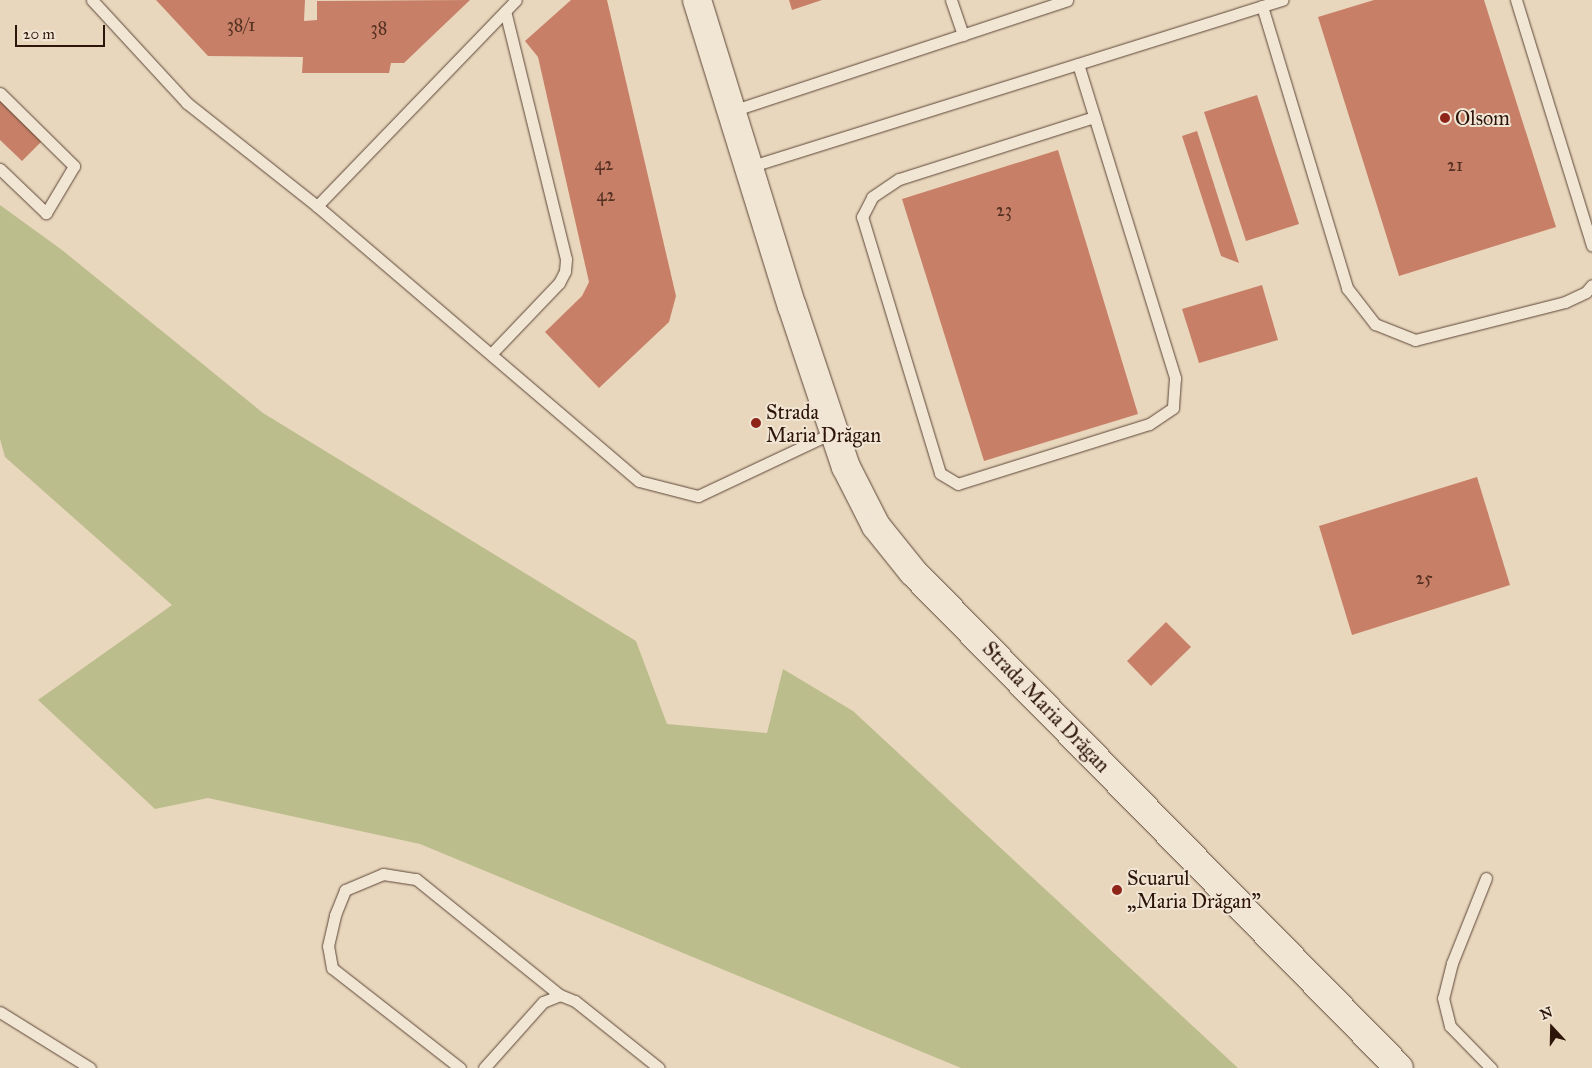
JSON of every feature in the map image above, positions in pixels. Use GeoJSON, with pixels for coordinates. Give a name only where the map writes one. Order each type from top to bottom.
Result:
{"type":"FeatureCollection","features":[{"type":"Feature","properties":{"kind":"main road","name":"Strada Maria Drăgan"},"geometry":{"type":"LineString","coordinates":[[697,0],[834,432],[846,467],[876,526],[913,572],[1399,1068]]}},
{"type":"Feature","properties":{"kind":"lane"},"geometry":{"type":"LineString","coordinates":[[92,0],[186,103],[317,206],[492,353],[639,481],[698,496],[834,432]]}},
{"type":"Feature","properties":{"kind":"lane"},"geometry":{"type":"LineString","coordinates":[[317,206],[516,0]]}},
{"type":"Feature","properties":{"kind":"lane"},"geometry":{"type":"LineString","coordinates":[[951,0],[963,35]]}},
{"type":"Feature","properties":{"kind":"lane"},"geometry":{"type":"LineString","coordinates":[[732,111],[1067,0]]}},
{"type":"Feature","properties":{"kind":"lane"},"geometry":{"type":"LineString","coordinates":[[749,167],[1282,0]]}},
{"type":"Feature","properties":{"kind":"lane"},"geometry":{"type":"LineString","coordinates":[[1516,0],[1592,245]]}},
{"type":"Feature","properties":{"kind":"lane"},"geometry":{"type":"LineString","coordinates":[[1262,6],[1347,288],[1375,324],[1415,340],[1565,302],[1586,292],[1592,285]]}},
{"type":"Feature","properties":{"kind":"lane"},"geometry":{"type":"LineString","coordinates":[[492,353],[559,283],[565,271],[566,259],[505,11]]}},
{"type":"Feature","properties":{"kind":"lane"},"geometry":{"type":"LineString","coordinates":[[1078,64],[1175,378],[1173,408],[1150,424],[958,484],[940,473],[862,217],[872,197],[899,178],[1094,117]]}},
{"type":"Feature","properties":{"kind":"lane"},"geometry":{"type":"LineString","coordinates":[[0,93],[74,166],[46,213],[0,169]]}},
{"type":"Feature","properties":{"kind":"lane"},"geometry":{"type":"LineString","coordinates":[[460,1068],[332,968],[328,946],[335,915],[345,890],[383,874],[416,879],[560,995],[575,1001],[659,1068]]}},
{"type":"Feature","properties":{"kind":"lane"},"geometry":{"type":"LineString","coordinates":[[1486,878],[1452,963],[1443,998],[1450,1026],[1491,1068]]}},
{"type":"Feature","properties":{"kind":"lane"},"geometry":{"type":"LineString","coordinates":[[484,1068],[543,1002],[560,995]]}},
{"type":"Feature","properties":{"kind":"lane"},"geometry":{"type":"LineString","coordinates":[[0,1012],[90,1068]]}},
{"type":"Feature","properties":{"kind":"green space"},"geometry":{"type":"Polygon","coordinates":[[[0,205],[62,250],[263,413],[636,641],[667,724],[767,733],[783,669],[853,711],[1238,1068],[961,1068],[420,844],[208,798],[155,809],[38,700],[172,605],[5,457],[0,439],[0,205]]]}},
{"type":"Feature","properties":{"kind":"building"},"geometry":{"type":"Polygon","coordinates":[[[156,0],[305,0],[304,21],[317,20],[317,1],[470,0],[404,63],[391,63],[389,73],[302,73],[303,57],[208,56],[156,0]]]}},
{"type":"Feature","properties":{"kind":"building"},"geometry":{"type":"Polygon","coordinates":[[[571,0],[607,0],[676,296],[669,322],[599,388],[545,332],[582,296],[589,282],[538,57],[525,41],[571,0]]]}},
{"type":"Feature","properties":{"kind":"building"},"geometry":{"type":"Polygon","coordinates":[[[789,0],[822,0],[792,10],[789,0]]]}},
{"type":"Feature","properties":{"kind":"building"},"geometry":{"type":"Polygon","coordinates":[[[1374,0],[1484,0],[1556,227],[1399,276],[1318,17],[1374,0]]]}},
{"type":"Feature","properties":{"kind":"building"},"geometry":{"type":"Polygon","coordinates":[[[0,94],[46,137],[22,161],[0,140],[0,94]]]}},
{"type":"Feature","properties":{"kind":"building"},"geometry":{"type":"Polygon","coordinates":[[[1257,95],[1299,224],[1246,241],[1204,112],[1257,95]]]}},
{"type":"Feature","properties":{"kind":"building"},"geometry":{"type":"Polygon","coordinates":[[[1197,131],[1239,263],[1221,256],[1182,136],[1197,131]]]}},
{"type":"Feature","properties":{"kind":"building"},"geometry":{"type":"Polygon","coordinates":[[[1058,150],[1138,414],[984,461],[902,199],[1058,150]]]}},
{"type":"Feature","properties":{"kind":"building"},"geometry":{"type":"Polygon","coordinates":[[[1262,285],[1278,340],[1199,363],[1182,309],[1262,285]]]}},
{"type":"Feature","properties":{"kind":"building"},"geometry":{"type":"Polygon","coordinates":[[[1477,477],[1510,585],[1352,635],[1319,526],[1477,477]]]}},
{"type":"Feature","properties":{"kind":"building"},"geometry":{"type":"Polygon","coordinates":[[[1166,622],[1191,647],[1151,686],[1127,661],[1166,622]]]}},
{"type":"Feature","properties":{"kind":"place","name":"Olsom"},"geometry":{"type":"Point","coordinates":[1445,118]}},
{"type":"Feature","properties":{"kind":"place","name":"Strada Maria Drăgan"},"geometry":{"type":"Point","coordinates":[756,423]}},
{"type":"Feature","properties":{"kind":"place","name":"Scuarul „Maria Drăgan”"},"geometry":{"type":"Point","coordinates":[1117,890]}}]}
